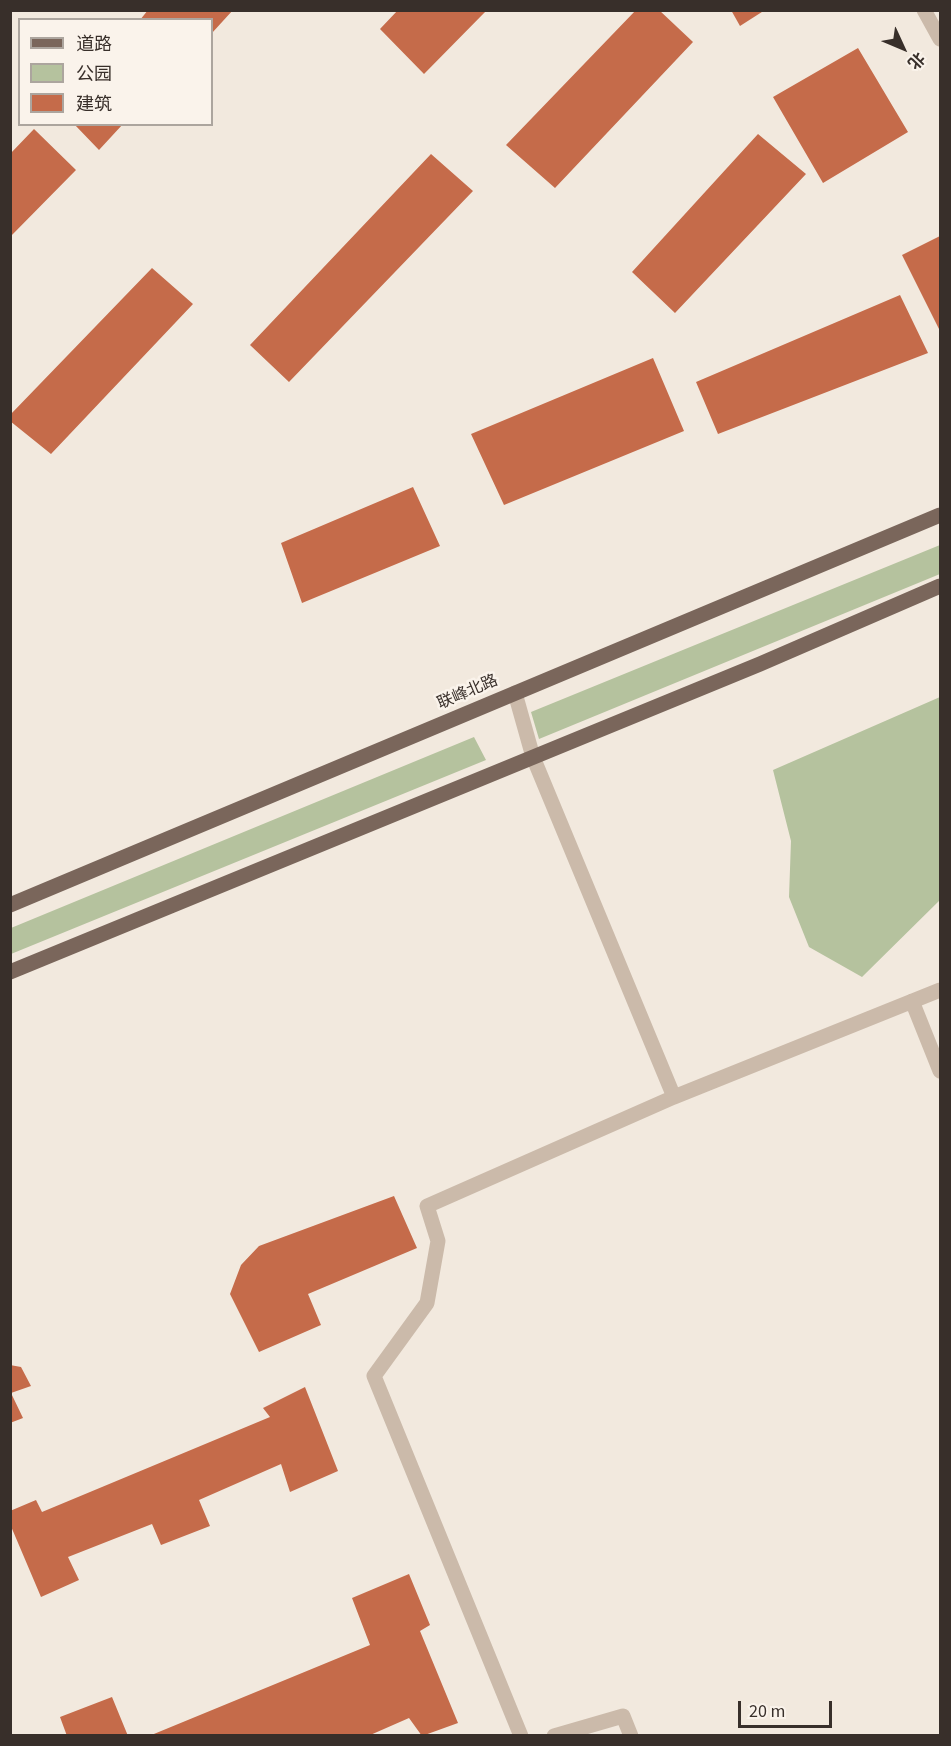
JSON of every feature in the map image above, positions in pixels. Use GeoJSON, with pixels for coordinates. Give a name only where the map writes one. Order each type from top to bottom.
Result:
{"type":"FeatureCollection","features":[{"type":"Feature","properties":{"kind":"main road","name":"联峰北路"},"geometry":{"type":"LineString","coordinates":[[10,905],[940,515]]}},
{"type":"Feature","properties":{"kind":"main road"},"geometry":{"type":"LineString","coordinates":[[10,972],[533,757],[940,586]]}},
{"type":"Feature","properties":{"kind":"street"},"geometry":{"type":"LineString","coordinates":[[924,10],[940,39]]}},
{"type":"Feature","properties":{"kind":"street"},"geometry":{"type":"LineString","coordinates":[[515,693],[533,757],[674,1097]]}},
{"type":"Feature","properties":{"kind":"street"},"geometry":{"type":"LineString","coordinates":[[521,1736],[374,1376],[427,1303],[438,1241],[427,1206],[674,1097],[940,990]]}},
{"type":"Feature","properties":{"kind":"street"},"geometry":{"type":"LineString","coordinates":[[912,1001],[940,1071]]}},
{"type":"Feature","properties":{"kind":"street"},"geometry":{"type":"LineString","coordinates":[[554,1736],[623,1716],[631,1736]]}},
{"type":"Feature","properties":{"kind":"green space"},"geometry":{"type":"Polygon","coordinates":[[[940,545],[940,574],[539,739],[531,712],[940,545]]]}},
{"type":"Feature","properties":{"kind":"green space"},"geometry":{"type":"Polygon","coordinates":[[[940,697],[940,900],[862,977],[809,947],[789,897],[791,841],[773,770],[940,697]]]}},
{"type":"Feature","properties":{"kind":"green space"},"geometry":{"type":"Polygon","coordinates":[[[474,737],[486,760],[11,954],[11,928],[474,737]]]}},
{"type":"Feature","properties":{"kind":"building"},"geometry":{"type":"Polygon","coordinates":[[[148,10],[233,10],[213,32],[213,18],[142,18],[148,10]]]}},
{"type":"Feature","properties":{"kind":"building"},"geometry":{"type":"Polygon","coordinates":[[[398,10],[487,10],[424,74],[380,29],[398,10]]]}},
{"type":"Feature","properties":{"kind":"building"},"geometry":{"type":"Polygon","coordinates":[[[636,10],[659,10],[693,42],[555,188],[506,145],[636,10]]]}},
{"type":"Feature","properties":{"kind":"building"},"geometry":{"type":"Polygon","coordinates":[[[731,10],[765,10],[740,26],[731,10]]]}},
{"type":"Feature","properties":{"kind":"building"},"geometry":{"type":"Polygon","coordinates":[[[858,48],[908,132],[823,183],[773,97],[858,48]]]}},
{"type":"Feature","properties":{"kind":"building"},"geometry":{"type":"Polygon","coordinates":[[[76,126],[121,126],[99,150],[76,126]]]}},
{"type":"Feature","properties":{"kind":"building"},"geometry":{"type":"Polygon","coordinates":[[[34,129],[76,170],[10,237],[10,154],[34,129]]]}},
{"type":"Feature","properties":{"kind":"building"},"geometry":{"type":"Polygon","coordinates":[[[758,134],[806,174],[675,313],[632,272],[758,134]]]}},
{"type":"Feature","properties":{"kind":"building"},"geometry":{"type":"Polygon","coordinates":[[[431,154],[473,191],[289,382],[250,345],[431,154]]]}},
{"type":"Feature","properties":{"kind":"building"},"geometry":{"type":"Polygon","coordinates":[[[940,236],[940,331],[902,255],[940,236]]]}},
{"type":"Feature","properties":{"kind":"building"},"geometry":{"type":"Polygon","coordinates":[[[152,268],[193,304],[51,454],[10,421],[10,415],[152,268]]]}},
{"type":"Feature","properties":{"kind":"building"},"geometry":{"type":"Polygon","coordinates":[[[900,295],[928,353],[718,434],[696,382],[900,295]]]}},
{"type":"Feature","properties":{"kind":"building"},"geometry":{"type":"Polygon","coordinates":[[[653,358],[684,431],[504,505],[471,434],[653,358]]]}},
{"type":"Feature","properties":{"kind":"building"},"geometry":{"type":"Polygon","coordinates":[[[413,487],[440,546],[302,603],[281,543],[413,487]]]}},
{"type":"Feature","properties":{"kind":"building"},"geometry":{"type":"Polygon","coordinates":[[[394,1196],[417,1248],[308,1294],[321,1325],[259,1352],[230,1294],[241,1265],[259,1246],[394,1196]]]}},
{"type":"Feature","properties":{"kind":"building"},"geometry":{"type":"Polygon","coordinates":[[[10,1365],[21,1367],[31,1386],[11,1393],[23,1418],[10,1423],[10,1365]]]}},
{"type":"Feature","properties":{"kind":"building"},"geometry":{"type":"Polygon","coordinates":[[[305,1387],[338,1471],[290,1492],[281,1464],[199,1500],[210,1526],[161,1545],[152,1524],[68,1557],[79,1580],[41,1597],[10,1524],[10,1511],[36,1500],[42,1512],[270,1417],[263,1408],[305,1387]]]}},
{"type":"Feature","properties":{"kind":"building"},"geometry":{"type":"Polygon","coordinates":[[[409,1574],[430,1625],[420,1631],[458,1723],[422,1736],[409,1718],[368,1736],[149,1736],[370,1645],[352,1598],[409,1574]]]}},
{"type":"Feature","properties":{"kind":"building"},"geometry":{"type":"Polygon","coordinates":[[[112,1697],[128,1736],[67,1736],[60,1717],[112,1697]]]}}]}
